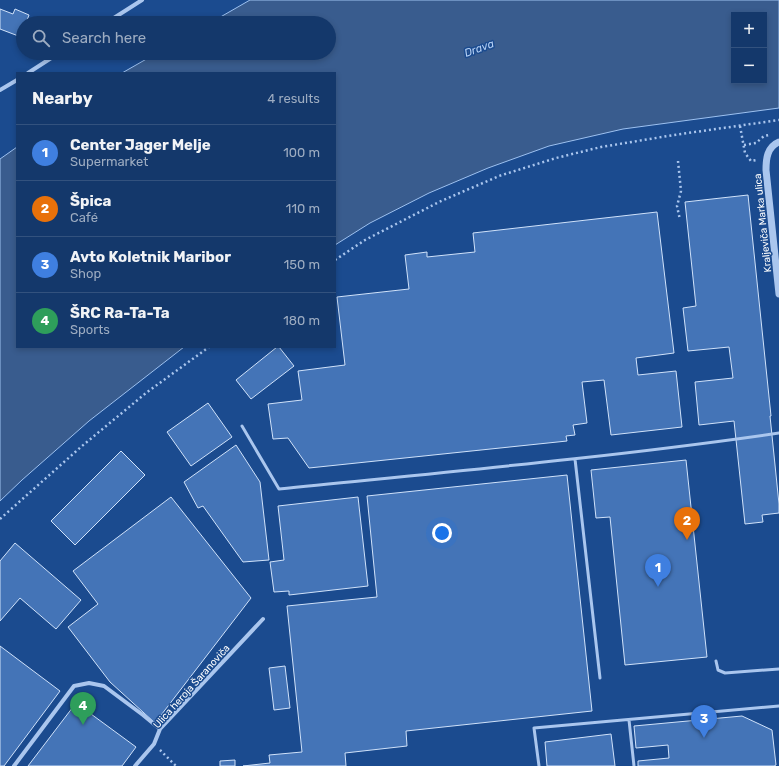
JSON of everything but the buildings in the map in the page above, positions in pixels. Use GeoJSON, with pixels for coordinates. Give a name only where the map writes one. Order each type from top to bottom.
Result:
{"type":"FeatureCollection","features":[{"type":"Feature","properties":{"kind":"street"},"geometry":{"type":"LineString","coordinates":[[117,16],[142,0]]}},
{"type":"Feature","properties":{"kind":"street"},"geometry":{"type":"LineString","coordinates":[[30,72],[48,60]]}},
{"type":"Feature","properties":{"kind":"street"},"geometry":{"type":"LineString","coordinates":[[0,90],[16,81]]}},
{"type":"Feature","properties":{"kind":"street","name":"Kraljeviča Marka ulica"},"geometry":{"type":"LineString","coordinates":[[779,142],[769,150],[766,158],[779,294]]}},
{"type":"Feature","properties":{"kind":"street","name":"Ulica heroja Šaranoviča"},"geometry":{"type":"LineString","coordinates":[[135,766],[154,744],[160,729],[264,619]]}},
{"type":"Feature","properties":{"kind":"street"},"geometry":{"type":"LineString","coordinates":[[14,766],[74,686],[89,682],[104,686],[160,729]]}},
{"type":"Feature","properties":{"kind":"lane"},"geometry":{"type":"LineString","coordinates":[[242,426],[279,489],[575,459],[779,434]]}},
{"type":"Feature","properties":{"kind":"lane"},"geometry":{"type":"LineString","coordinates":[[575,459],[600,678]]}},
{"type":"Feature","properties":{"kind":"lane"},"geometry":{"type":"LineString","coordinates":[[716,661],[718,670],[725,673],[779,669]]}},
{"type":"Feature","properties":{"kind":"lane"},"geometry":{"type":"LineString","coordinates":[[539,766],[534,728],[779,706]]}},
{"type":"Feature","properties":{"kind":"lane"},"geometry":{"type":"LineString","coordinates":[[629,720],[634,766]]}},
{"type":"Feature","properties":{"kind":"path"},"geometry":{"type":"LineString","coordinates":[[336,259],[365,240],[439,202],[500,176],[556,158],[601,147],[779,120]]}},
{"type":"Feature","properties":{"kind":"path"},"geometry":{"type":"LineString","coordinates":[[740,126],[745,153],[751,161],[766,158]]}},
{"type":"Feature","properties":{"kind":"path"},"geometry":{"type":"LineString","coordinates":[[744,145],[756,143],[764,136],[772,134]]}},
{"type":"Feature","properties":{"kind":"path"},"geometry":{"type":"LineString","coordinates":[[678,161],[681,191],[677,206],[680,220]]}},
{"type":"Feature","properties":{"kind":"path"},"geometry":{"type":"LineString","coordinates":[[0,519],[82,446],[146,393],[208,348]]}},
{"type":"Feature","properties":{"kind":"path"},"geometry":{"type":"LineString","coordinates":[[154,744],[176,766]]}},
{"type":"Feature","properties":{"kind":"water","name":"Drava"},"geometry":{"type":"Polygon","coordinates":[[[250,0],[779,0],[779,108],[623,129],[549,146],[488,168],[429,193],[370,223],[336,244],[336,72],[124,72],[145,60],[336,60],[336,16],[222,16],[250,0]]]}},
{"type":"Feature","properties":{"kind":"water"},"geometry":{"type":"Polygon","coordinates":[[[16,148],[16,348],[183,348],[89,421],[0,501],[0,159],[16,148]]]}},
{"type":"Feature","properties":{"kind":"place","name":"Špica"},"geometry":{"type":"Point","coordinates":[687,540]}},
{"type":"Feature","properties":{"kind":"place","name":"Center Jager Melje"},"geometry":{"type":"Point","coordinates":[658,587]}},
{"type":"Feature","properties":{"kind":"place","name":"ŠRC Ra-Ta-Ta"},"geometry":{"type":"Point","coordinates":[83,725]}},
{"type":"Feature","properties":{"kind":"place","name":"Avto Koletnik Maribor"},"geometry":{"type":"Point","coordinates":[704,738]}}]}
